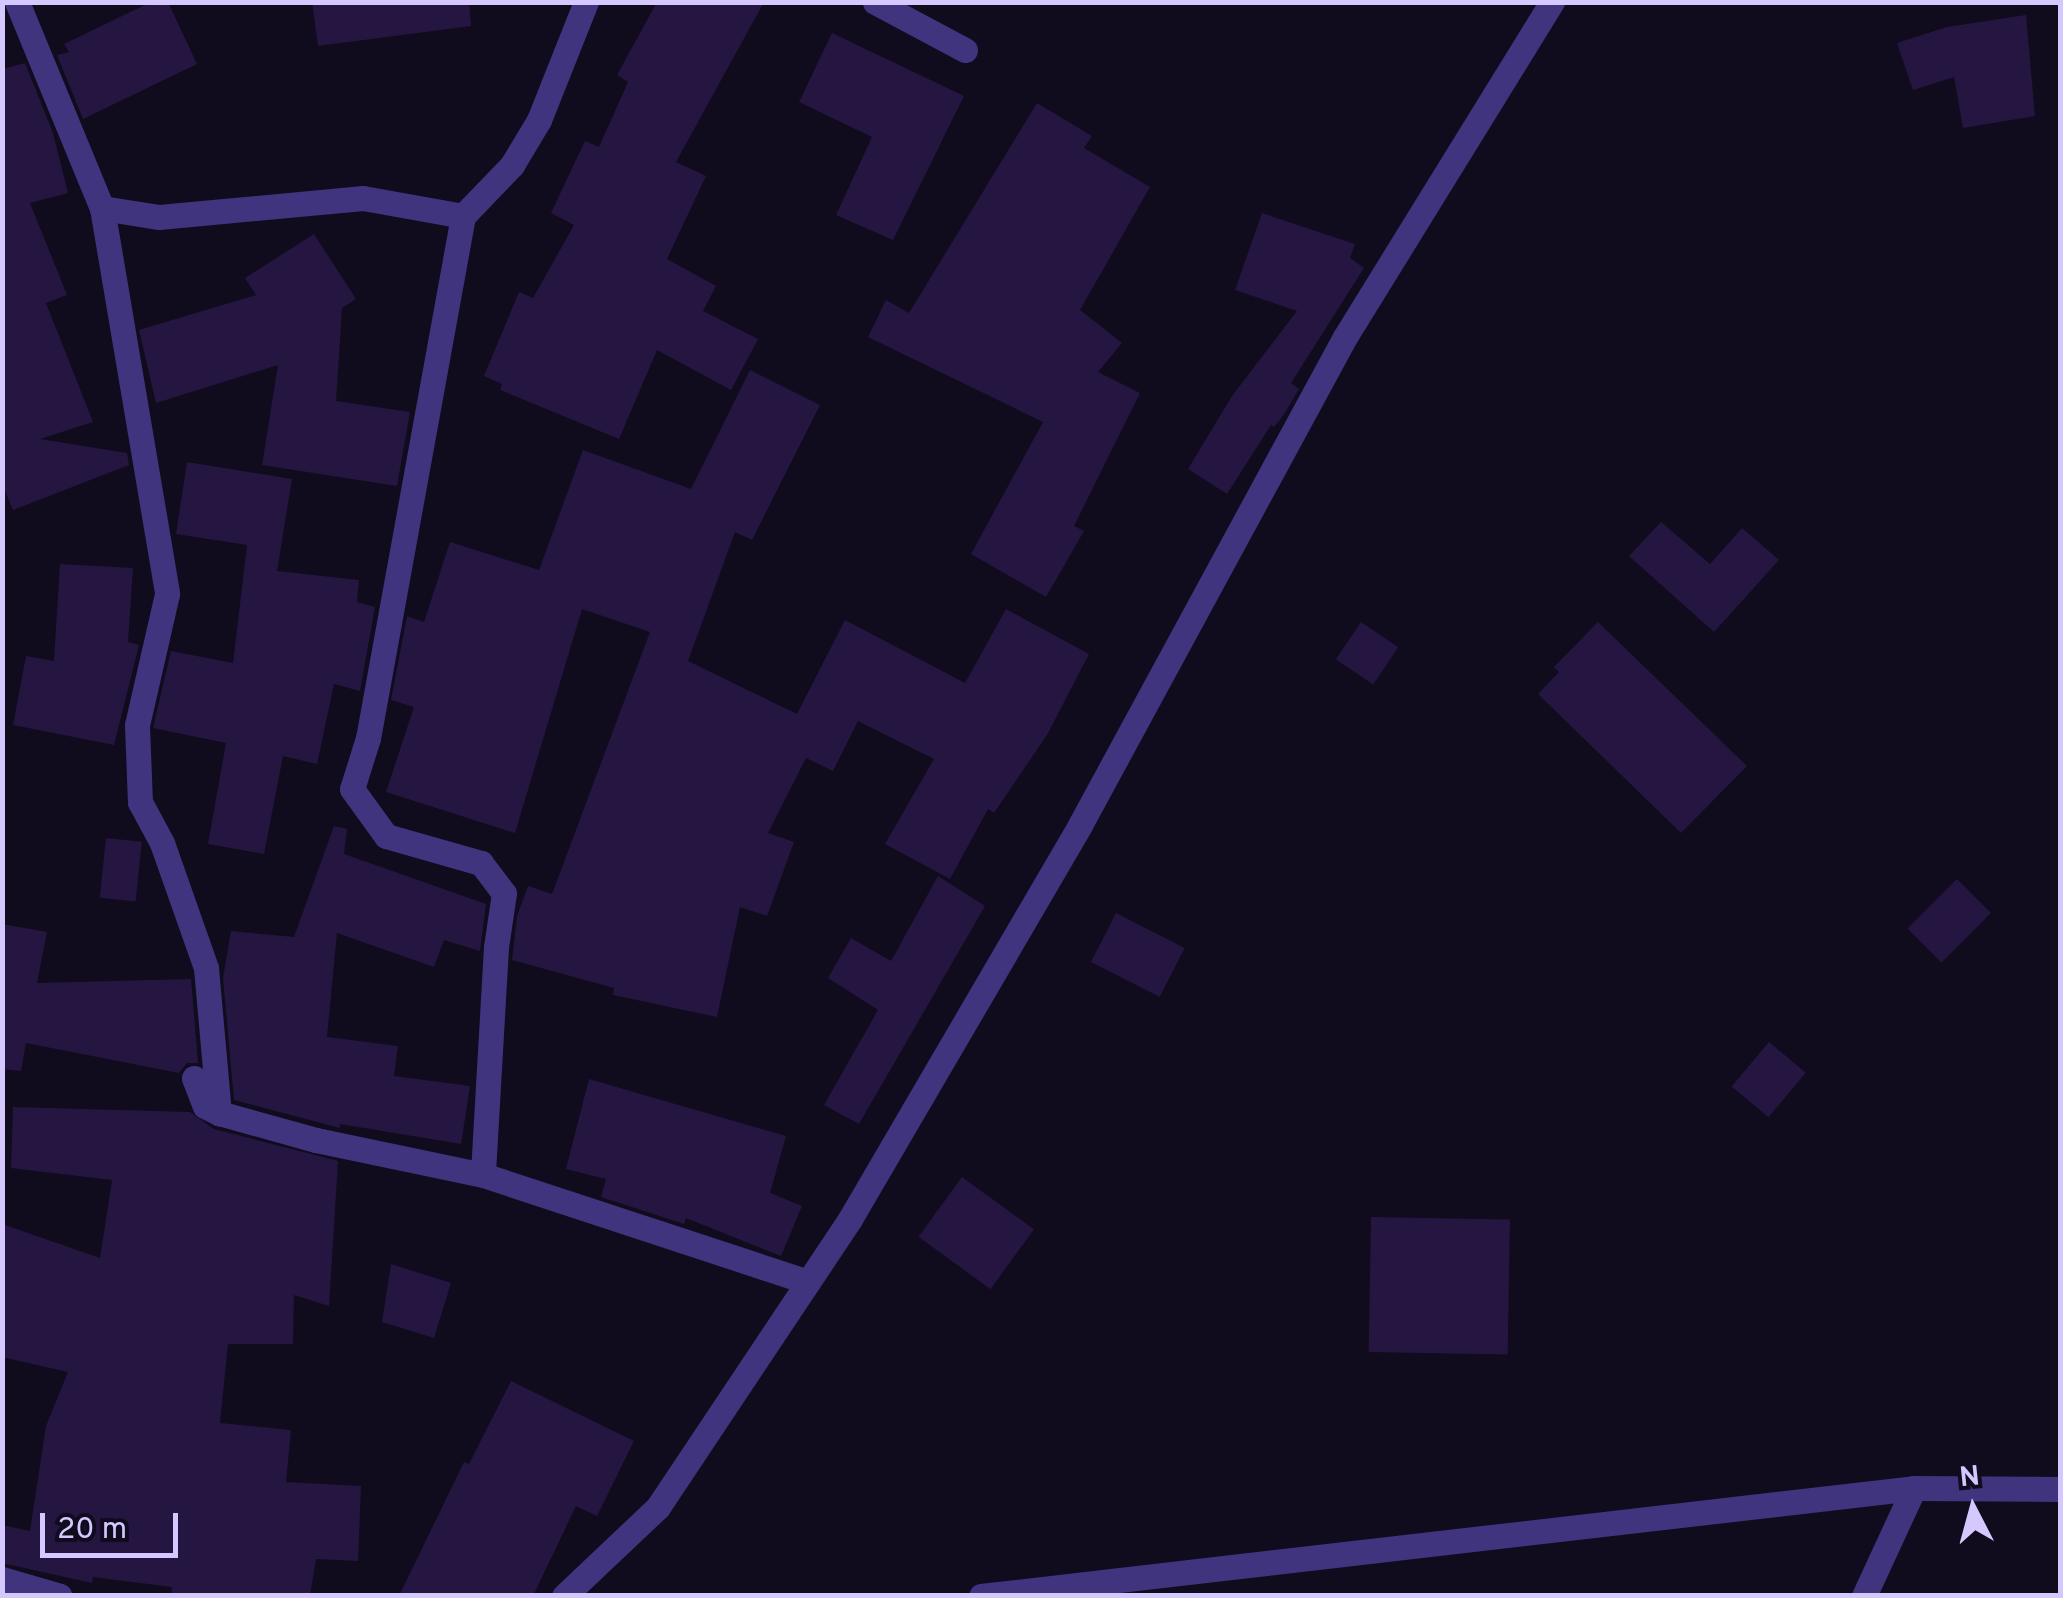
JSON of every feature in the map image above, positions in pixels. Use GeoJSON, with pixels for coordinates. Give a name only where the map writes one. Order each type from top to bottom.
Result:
{"type":"FeatureCollection","features":[{"type":"Feature","properties":{"kind":"street"},"geometry":{"type":"LineString","coordinates":[[17,2],[102,208],[166,594],[137,725],[140,802],[162,843],[206,968],[219,1112]]}},
{"type":"Feature","properties":{"kind":"street"},"geometry":{"type":"LineString","coordinates":[[483,1175],[496,947],[504,894],[481,863],[386,836],[352,789],[372,718],[463,216],[512,164],[538,120],[586,2]]}},
{"type":"Feature","properties":{"kind":"street"},"geometry":{"type":"LineString","coordinates":[[875,2],[965,50]]}},
{"type":"Feature","properties":{"kind":"street"},"geometry":{"type":"LineString","coordinates":[[564,1596],[658,1506],[850,1219],[1080,825],[1345,337],[1552,2]]}},
{"type":"Feature","properties":{"kind":"street"},"geometry":{"type":"LineString","coordinates":[[102,208],[159,217],[363,198],[463,216]]}},
{"type":"Feature","properties":{"kind":"street"},"geometry":{"type":"LineString","coordinates":[[194,1078],[205,1106],[219,1112],[316,1140],[483,1175],[808,1282]]}},
{"type":"Feature","properties":{"kind":"street"},"geometry":{"type":"LineString","coordinates":[[981,1596],[1914,1488],[2060,1489]]}},
{"type":"Feature","properties":{"kind":"street"},"geometry":{"type":"LineString","coordinates":[[1864,1596],[1914,1488]]}},
{"type":"Feature","properties":{"kind":"street"},"geometry":{"type":"LineString","coordinates":[[2,1578],[60,1596]]}},
{"type":"Feature","properties":{"kind":"building"},"geometry":{"type":"Polygon","coordinates":[[[151,2],[168,2],[197,64],[83,119],[57,55],[69,52],[64,44],[151,2]]]}},
{"type":"Feature","properties":{"kind":"building"},"geometry":{"type":"Polygon","coordinates":[[[312,2],[469,2],[471,26],[318,46],[312,2]]]}},
{"type":"Feature","properties":{"kind":"building"},"geometry":{"type":"Polygon","coordinates":[[[657,2],[764,2],[676,162],[706,176],[667,259],[716,286],[703,311],[758,339],[731,390],[657,350],[619,439],[500,390],[502,384],[484,376],[519,292],[533,298],[574,225],[551,213],[585,141],[599,147],[628,82],[617,75],[657,2]]]}},
{"type":"Feature","properties":{"kind":"building"},"geometry":{"type":"Polygon","coordinates":[[[2026,15],[2035,116],[1963,128],[1954,77],[1913,90],[1897,43],[1947,27],[2026,15]]]}},
{"type":"Feature","properties":{"kind":"building"},"geometry":{"type":"Polygon","coordinates":[[[832,33],[964,96],[893,240],[836,215],[872,137],[799,102],[832,33]]]}},
{"type":"Feature","properties":{"kind":"building"},"geometry":{"type":"Polygon","coordinates":[[[25,63],[53,133],[68,193],[30,203],[67,295],[46,303],[93,422],[40,439],[127,453],[129,465],[13,510],[2,484],[2,69],[25,63]]]}},
{"type":"Feature","properties":{"kind":"building"},"geometry":{"type":"Polygon","coordinates":[[[1037,103],[1092,136],[1084,148],[1150,187],[1080,310],[1122,343],[1098,372],[1140,393],[1074,526],[1084,531],[1046,597],[971,554],[1043,422],[868,337],[886,300],[909,313],[1037,103]]]}},
{"type":"Feature","properties":{"kind":"building"},"geometry":{"type":"Polygon","coordinates":[[[1262,213],[1355,244],[1350,258],[1364,268],[1291,383],[1299,389],[1285,413],[1274,427],[1271,425],[1227,494],[1188,469],[1232,396],[1297,311],[1235,290],[1262,213]]]}},
{"type":"Feature","properties":{"kind":"building"},"geometry":{"type":"Polygon","coordinates":[[[314,234],[356,299],[342,308],[336,401],[410,412],[397,486],[262,465],[278,365],[156,403],[139,330],[256,295],[245,278],[314,234]]]}},
{"type":"Feature","properties":{"kind":"building"},"geometry":{"type":"Polygon","coordinates":[[[750,370],[820,405],[752,540],[735,532],[688,661],[797,714],[845,620],[965,683],[1006,609],[1089,654],[1047,735],[994,813],[988,809],[950,879],[885,844],[934,759],[858,721],[833,771],[806,758],[768,833],[794,842],[767,916],[740,907],[717,1017],[613,995],[614,988],[512,960],[517,916],[528,886],[552,894],[650,632],[582,609],[515,833],[386,792],[414,707],[391,700],[407,616],[424,622],[450,542],[539,570],[583,450],[691,489],[750,370]]]}},
{"type":"Feature","properties":{"kind":"building"},"geometry":{"type":"Polygon","coordinates":[[[187,462],[292,479],[277,571],[359,580],[357,602],[375,607],[360,691],[334,684],[317,764],[283,756],[264,854],[208,844],[226,743],[153,728],[171,651],[233,663],[247,545],[176,534],[187,462]]]}},
{"type":"Feature","properties":{"kind":"building"},"geometry":{"type":"Polygon","coordinates":[[[1661,522],[1710,564],[1742,528],[1779,560],[1714,632],[1629,556],[1661,522]]]}},
{"type":"Feature","properties":{"kind":"building"},"geometry":{"type":"Polygon","coordinates":[[[60,564],[133,568],[128,642],[139,645],[114,745],[13,725],[26,656],[54,661],[60,564]]]}},
{"type":"Feature","properties":{"kind":"building"},"geometry":{"type":"Polygon","coordinates":[[[1361,622],[1398,647],[1373,684],[1336,659],[1361,622]]]}},
{"type":"Feature","properties":{"kind":"building"},"geometry":{"type":"Polygon","coordinates":[[[1598,622],[1747,766],[1681,833],[1538,694],[1559,672],[1554,667],[1598,622]]]}},
{"type":"Feature","properties":{"kind":"building"},"geometry":{"type":"Polygon","coordinates":[[[334,826],[347,829],[344,854],[486,904],[480,951],[444,940],[434,967],[337,933],[327,1037],[398,1046],[394,1076],[470,1086],[461,1144],[340,1124],[340,1128],[234,1100],[223,978],[231,931],[294,937],[334,826]]]}},
{"type":"Feature","properties":{"kind":"building"},"geometry":{"type":"Polygon","coordinates":[[[106,838],[142,842],[136,901],[100,898],[106,838]]]}},
{"type":"Feature","properties":{"kind":"building"},"geometry":{"type":"Polygon","coordinates":[[[938,876],[985,906],[859,1124],[824,1105],[878,1010],[828,978],[851,938],[891,961],[938,876]]]}},
{"type":"Feature","properties":{"kind":"building"},"geometry":{"type":"Polygon","coordinates":[[[1957,879],[1991,913],[1941,962],[1908,928],[1957,879]]]}},
{"type":"Feature","properties":{"kind":"building"},"geometry":{"type":"Polygon","coordinates":[[[1116,913],[1185,948],[1160,997],[1091,962],[1116,913]]]}},
{"type":"Feature","properties":{"kind":"building"},"geometry":{"type":"Polygon","coordinates":[[[2,924],[47,932],[37,983],[191,979],[198,1063],[187,1063],[179,1073],[26,1043],[21,1071],[2,1069],[2,924]]]}},
{"type":"Feature","properties":{"kind":"building"},"geometry":{"type":"Polygon","coordinates":[[[1769,1042],[1806,1073],[1768,1117],[1732,1086],[1769,1042]]]}},
{"type":"Feature","properties":{"kind":"building"},"geometry":{"type":"Polygon","coordinates":[[[589,1079],[786,1136],[770,1193],[802,1206],[781,1256],[686,1218],[684,1224],[601,1197],[606,1179],[566,1169],[589,1079]]]}},
{"type":"Feature","properties":{"kind":"building"},"geometry":{"type":"Polygon","coordinates":[[[13,1107],[190,1112],[214,1129],[338,1161],[329,1306],[294,1295],[293,1344],[228,1344],[220,1423],[291,1430],[286,1482],[361,1486],[358,1561],[316,1559],[310,1596],[171,1596],[172,1587],[93,1577],[92,1583],[2,1563],[2,1525],[30,1531],[46,1426],[68,1372],[2,1357],[2,1224],[100,1258],[112,1180],[11,1168],[13,1107]]]}},
{"type":"Feature","properties":{"kind":"building"},"geometry":{"type":"Polygon","coordinates":[[[962,1177],[1034,1229],[991,1289],[919,1237],[962,1177]]]}},
{"type":"Feature","properties":{"kind":"building"},"geometry":{"type":"Polygon","coordinates":[[[1371,1217],[1510,1219],[1508,1354],[1369,1352],[1371,1217]]]}},
{"type":"Feature","properties":{"kind":"building"},"geometry":{"type":"Polygon","coordinates":[[[391,1264],[451,1283],[434,1338],[382,1322],[391,1264]]]}},
{"type":"Feature","properties":{"kind":"building"},"geometry":{"type":"Polygon","coordinates":[[[511,1381],[634,1441],[597,1516],[576,1506],[533,1596],[399,1596],[464,1462],[469,1464],[511,1381]]]}}]}
